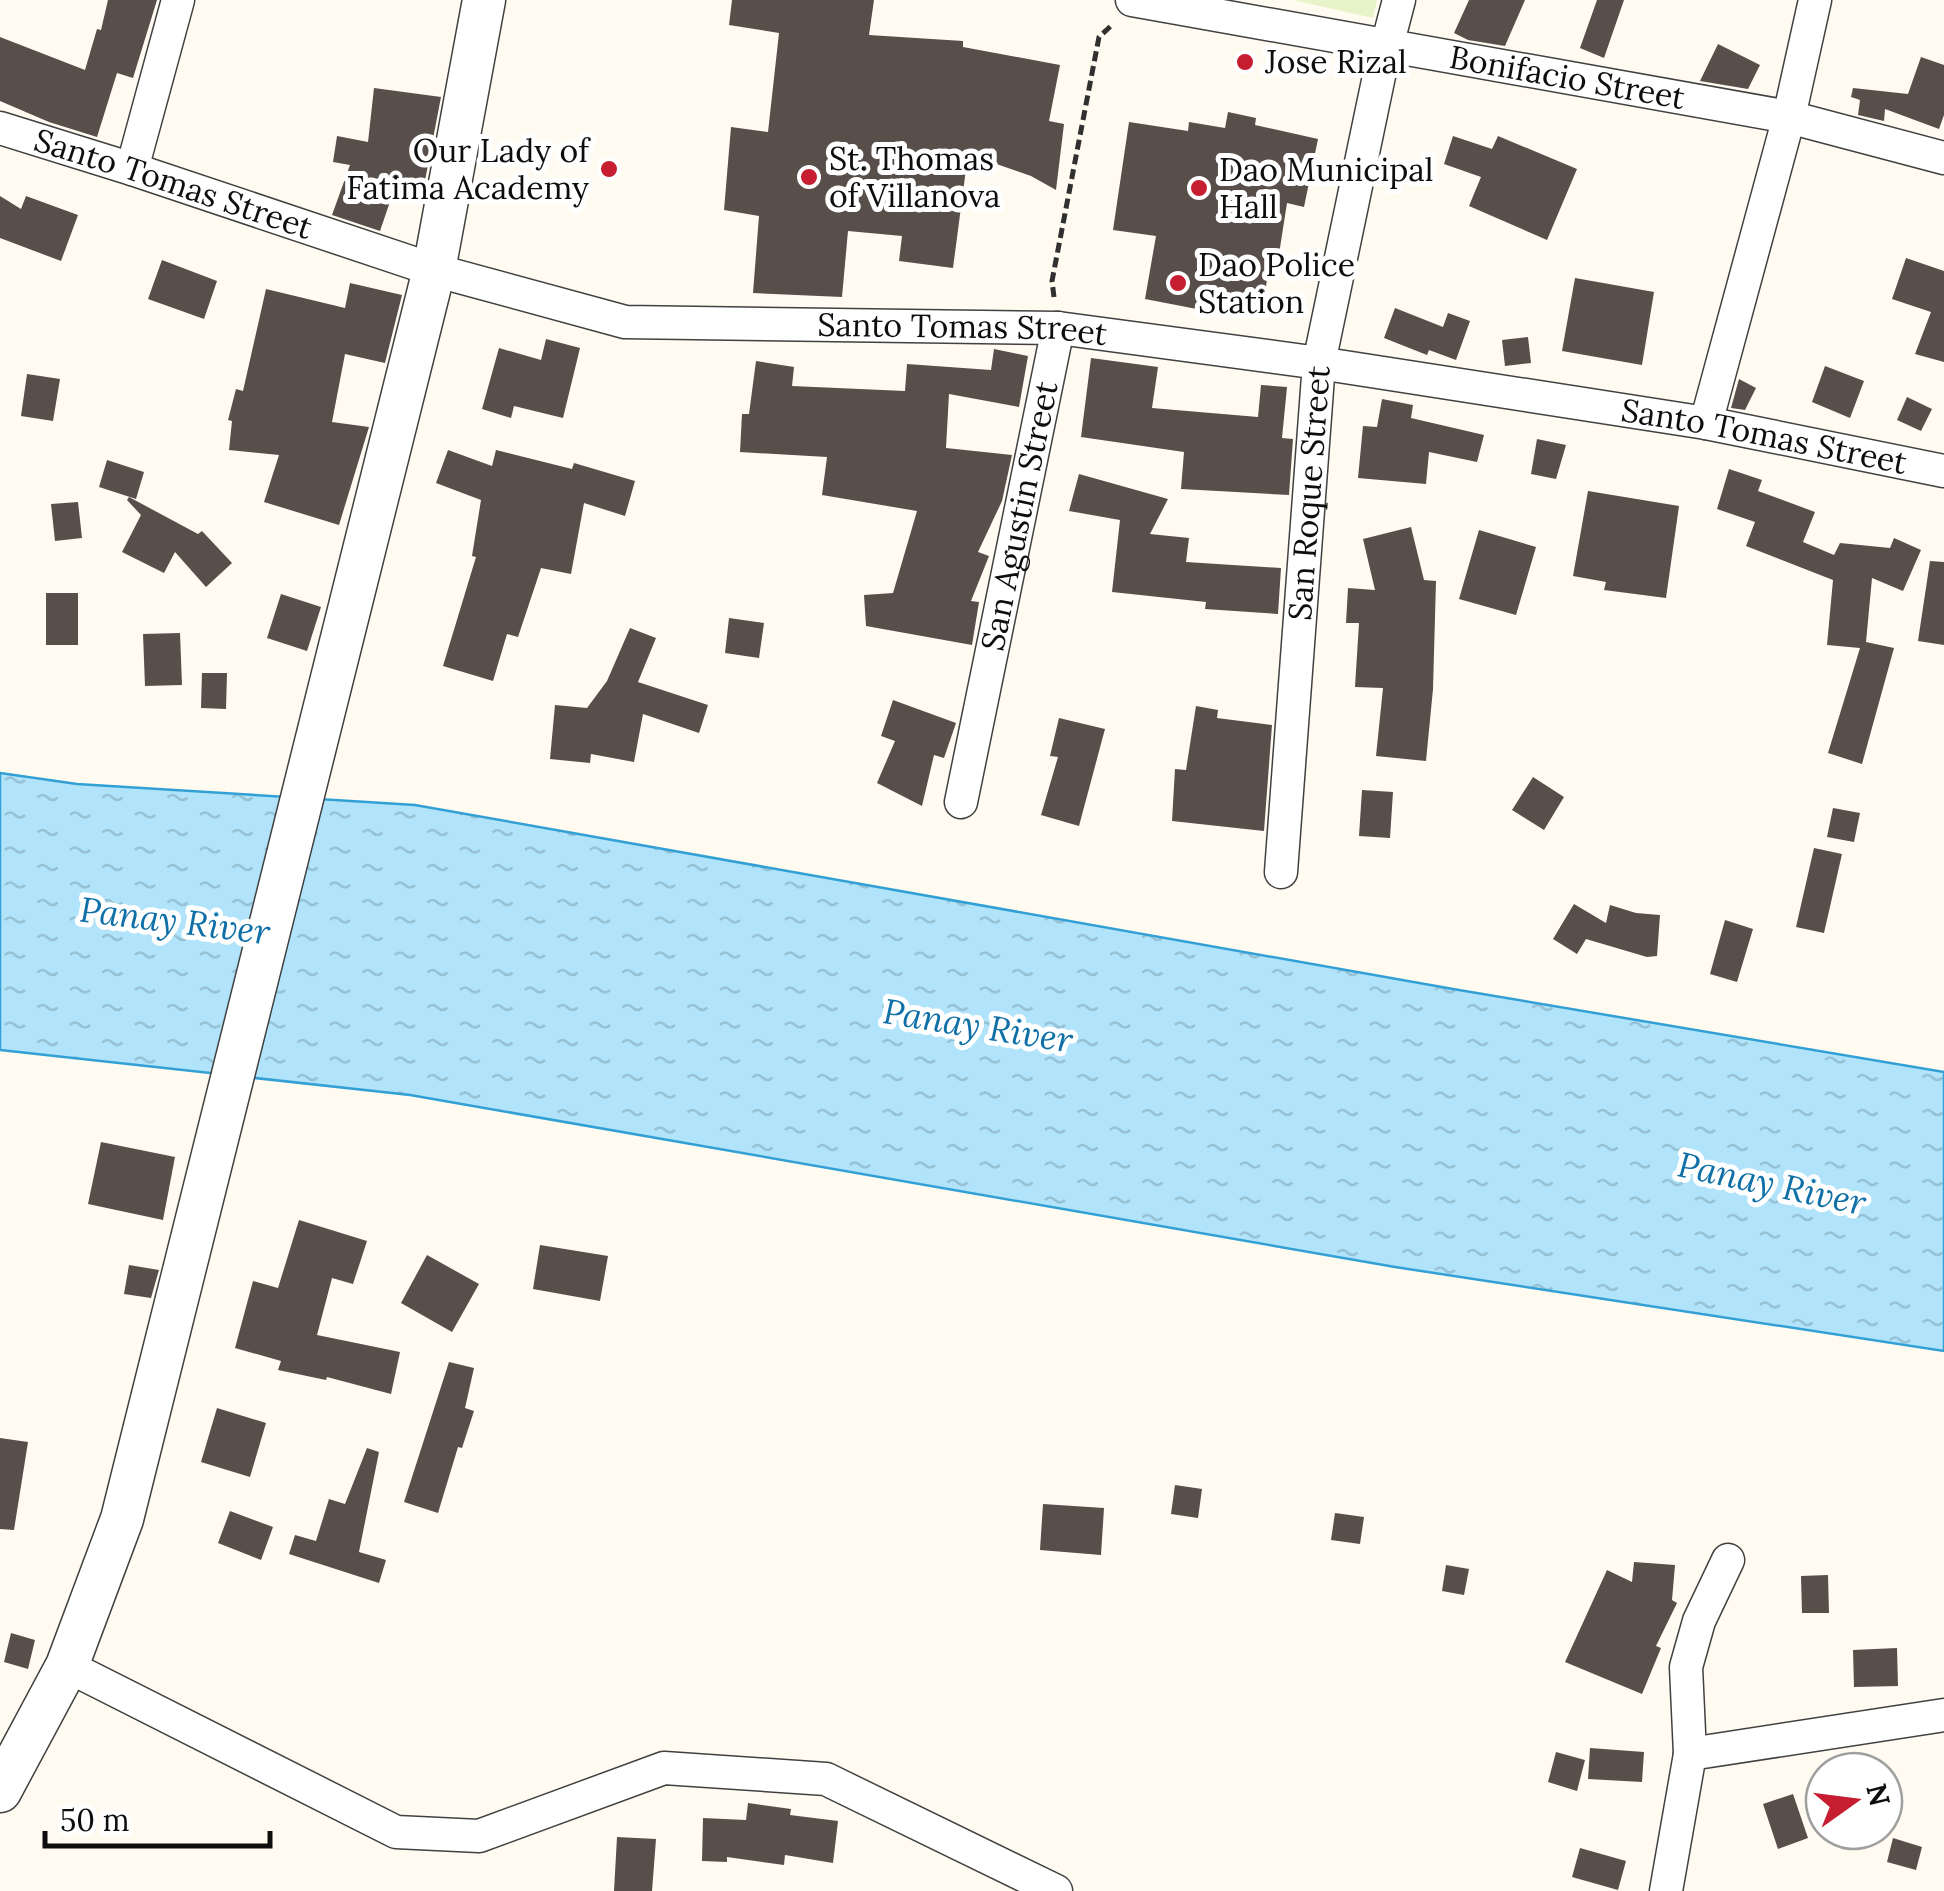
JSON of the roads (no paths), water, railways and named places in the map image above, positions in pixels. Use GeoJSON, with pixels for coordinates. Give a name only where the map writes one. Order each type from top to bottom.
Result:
{"type":"FeatureCollection","features":[{"type":"Feature","properties":{"kind":"street"},"geometry":{"type":"LineString","coordinates":[[132,168],[178,0]]}},
{"type":"Feature","properties":{"kind":"street"},"geometry":{"type":"LineString","coordinates":[[0,1790],[67,1666],[122,1519],[434,270],[484,0]]}},
{"type":"Feature","properties":{"kind":"street","name":"San Roque Street"},"geometry":{"type":"LineString","coordinates":[[1281,872],[1319,363],[1399,0]]}},
{"type":"Feature","properties":{"kind":"street"},"geometry":{"type":"LineString","coordinates":[[1706,422],[1816,0]]}},
{"type":"Feature","properties":{"kind":"street","name":"Bonifacio Street"},"geometry":{"type":"LineString","coordinates":[[1125,6],[1388,44],[1788,117],[1944,158]]}},
{"type":"Feature","properties":{"kind":"street","name":"Santo Tomas Street"},"geometry":{"type":"LineString","coordinates":[[0,128],[132,168],[434,270],[625,322],[1058,328],[1706,422],[1944,471]]}},
{"type":"Feature","properties":{"kind":"street","name":"San Agustin Street"},"geometry":{"type":"LineString","coordinates":[[961,802],[1058,328]]}},
{"type":"Feature","properties":{"kind":"street"},"geometry":{"type":"LineString","coordinates":[[1666,1891],[1690,1754],[1686,1667],[1699,1621],[1728,1560]]}},
{"type":"Feature","properties":{"kind":"street"},"geometry":{"type":"LineString","coordinates":[[67,1666],[396,1832],[479,1836],[664,1768],[826,1779],[1056,1891]]}},
{"type":"Feature","properties":{"kind":"street"},"geometry":{"type":"LineString","coordinates":[[1690,1754],[1944,1715]]}},
{"type":"Feature","properties":{"kind":"water","name":"Panay River"},"geometry":{"type":"Polygon","coordinates":[[[0,773],[77,784],[415,805],[1944,1072],[1944,1351],[1395,1267],[410,1095],[0,1050],[0,773]]]}},
{"type":"Feature","properties":{"kind":"place","name":"Jose Rizal"},"geometry":{"type":"Point","coordinates":[1245,62]}},
{"type":"Feature","properties":{"kind":"place","name":"Our Lady of Fatima Academy"},"geometry":{"type":"Point","coordinates":[609,169]}},
{"type":"Feature","properties":{"kind":"place","name":"St. Thomas of Villanova"},"geometry":{"type":"Point","coordinates":[809,177]}},
{"type":"Feature","properties":{"kind":"place","name":"Dao Municipal Hall"},"geometry":{"type":"Point","coordinates":[1199,188]}},
{"type":"Feature","properties":{"kind":"place","name":"Dao Police Station"},"geometry":{"type":"Point","coordinates":[1178,283]}}]}
